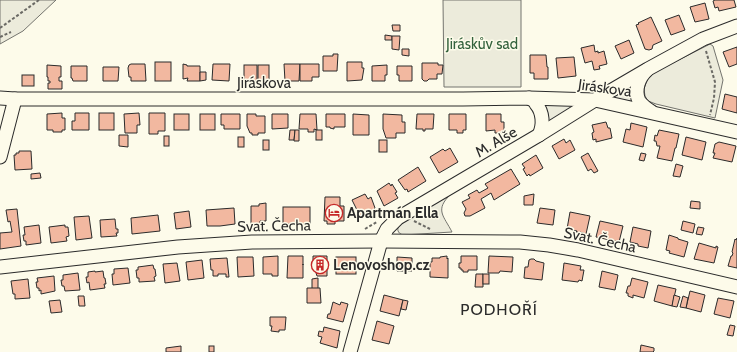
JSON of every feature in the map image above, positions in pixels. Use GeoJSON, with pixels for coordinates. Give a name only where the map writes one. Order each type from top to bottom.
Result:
{"type":"FeatureCollection","features":[{"type":"Feature","properties":{"kind":"street","name":"M. Alše"},"geometry":{"type":"LineString","coordinates":[[350,352],[381,241],[387,229],[398,218],[540,135],[648,69],[703,39],[737,26]]}},
{"type":"Feature","properties":{"kind":"street","name":"Jiráskova"},"geometry":{"type":"LineString","coordinates":[[648,69],[639,82],[637,94],[642,105],[652,112]]}},
{"type":"Feature","properties":{"kind":"street","name":"Jiráskova"},"geometry":{"type":"LineString","coordinates":[[0,98],[529,98],[595,100],[737,132]]}},
{"type":"Feature","properties":{"kind":"street"},"geometry":{"type":"LineString","coordinates":[[529,98],[536,103],[541,114],[542,127],[540,135]]}},
{"type":"Feature","properties":{"kind":"street"},"geometry":{"type":"LineString","coordinates":[[0,157],[14,99]]}},
{"type":"Feature","properties":{"kind":"street","name":"Svat. Čecha"},"geometry":{"type":"LineString","coordinates":[[0,267],[171,248],[252,242],[520,242],[549,245],[585,252],[737,287]]}},
{"type":"Feature","properties":{"kind":"path"},"geometry":{"type":"LineString","coordinates":[[0,28],[39,0]]}},
{"type":"Feature","properties":{"kind":"path"},"geometry":{"type":"LineString","coordinates":[[0,37],[11,32]]}},
{"type":"Feature","properties":{"kind":"path"},"geometry":{"type":"LineString","coordinates":[[703,39],[715,82],[714,98],[708,126]]}},
{"type":"Feature","properties":{"kind":"path"},"geometry":{"type":"LineString","coordinates":[[410,219],[433,231]]}},
{"type":"Feature","properties":{"kind":"path"},"geometry":{"type":"LineString","coordinates":[[364,229],[381,220]]}},
{"type":"Feature","properties":{"kind":"green space"},"geometry":{"type":"Polygon","coordinates":[[[0,0],[56,0],[23,31],[0,44],[0,0]]]}},
{"type":"Feature","properties":{"kind":"green space","name":"Jiráskův sad"},"geometry":{"type":"Polygon","coordinates":[[[443,0],[521,0],[521,87],[444,87],[443,0]]]}},
{"type":"Feature","properties":{"kind":"green space"},"geometry":{"type":"Polygon","coordinates":[[[710,44],[713,46],[723,80],[715,118],[648,101],[645,96],[644,89],[647,80],[655,72],[710,44]]]}},
{"type":"Feature","properties":{"kind":"green space"},"geometry":{"type":"Polygon","coordinates":[[[629,87],[632,88],[631,101],[614,98],[614,96],[629,87]]]}},
{"type":"Feature","properties":{"kind":"green space"},"geometry":{"type":"Polygon","coordinates":[[[544,103],[577,104],[547,123],[544,103]]]}},
{"type":"Feature","properties":{"kind":"green space"},"geometry":{"type":"Polygon","coordinates":[[[451,194],[443,204],[442,213],[452,232],[403,235],[399,232],[399,225],[451,194]]]}},
{"type":"Feature","properties":{"kind":"building"},"geometry":{"type":"Polygon","coordinates":[[[734,0],[736,7],[719,11],[718,7],[715,8],[713,1],[734,0]]]}},
{"type":"Feature","properties":{"kind":"building"},"geometry":{"type":"Polygon","coordinates":[[[705,3],[709,19],[695,22],[690,7],[705,3]]]}},
{"type":"Feature","properties":{"kind":"building"},"geometry":{"type":"Polygon","coordinates":[[[679,15],[685,30],[671,35],[665,20],[679,15]]]}},
{"type":"Feature","properties":{"kind":"building"},"geometry":{"type":"Polygon","coordinates":[[[651,17],[662,41],[653,45],[652,49],[649,50],[645,49],[636,25],[651,17]]]}},
{"type":"Feature","properties":{"kind":"building"},"geometry":{"type":"Polygon","coordinates":[[[392,25],[400,25],[400,31],[393,31],[392,25]]]}},
{"type":"Feature","properties":{"kind":"building"},"geometry":{"type":"Polygon","coordinates":[[[385,35],[392,36],[392,40],[385,40],[385,35]]]}},
{"type":"Feature","properties":{"kind":"building"},"geometry":{"type":"Polygon","coordinates":[[[392,36],[400,36],[399,50],[392,49],[392,36]]]}},
{"type":"Feature","properties":{"kind":"building"},"geometry":{"type":"Polygon","coordinates":[[[629,40],[634,53],[621,59],[615,46],[629,40]]]}},
{"type":"Feature","properties":{"kind":"building"},"geometry":{"type":"Polygon","coordinates":[[[594,45],[595,52],[598,51],[598,53],[604,51],[607,64],[599,66],[600,69],[594,70],[592,61],[585,63],[581,48],[594,45]]]}},
{"type":"Feature","properties":{"kind":"building"},"geometry":{"type":"Polygon","coordinates":[[[737,47],[737,64],[729,67],[723,52],[737,47]]]}},
{"type":"Feature","properties":{"kind":"building"},"geometry":{"type":"Polygon","coordinates":[[[402,49],[409,49],[409,56],[402,55],[402,49]]]}},
{"type":"Feature","properties":{"kind":"building"},"geometry":{"type":"Polygon","coordinates":[[[333,54],[338,54],[337,71],[323,71],[323,56],[333,56],[333,54]]]}},
{"type":"Feature","properties":{"kind":"building"},"geometry":{"type":"Polygon","coordinates":[[[530,55],[546,55],[548,79],[534,79],[534,73],[530,73],[530,55]]]}},
{"type":"Feature","properties":{"kind":"building"},"geometry":{"type":"Polygon","coordinates":[[[574,57],[576,76],[558,78],[556,58],[574,57]]]}},
{"type":"Feature","properties":{"kind":"building"},"geometry":{"type":"Polygon","coordinates":[[[155,62],[171,62],[171,81],[155,81],[155,62]]]}},
{"type":"Feature","properties":{"kind":"building"},"geometry":{"type":"Polygon","coordinates":[[[347,62],[362,62],[362,68],[364,68],[362,80],[347,81],[347,62]]]}},
{"type":"Feature","properties":{"kind":"building"},"geometry":{"type":"Polygon","coordinates":[[[422,63],[438,63],[438,65],[443,65],[442,74],[437,74],[437,79],[429,79],[424,81],[422,79],[422,63]]]}},
{"type":"Feature","properties":{"kind":"building"},"geometry":{"type":"Polygon","coordinates":[[[131,64],[145,64],[146,81],[131,81],[128,68],[131,64]]]}},
{"type":"Feature","properties":{"kind":"building"},"geometry":{"type":"Polygon","coordinates":[[[183,64],[187,66],[200,66],[200,81],[187,81],[188,78],[183,79],[183,64]]]}},
{"type":"Feature","properties":{"kind":"building"},"geometry":{"type":"Polygon","coordinates":[[[213,64],[230,64],[229,81],[212,80],[213,64]]]}},
{"type":"Feature","properties":{"kind":"building"},"geometry":{"type":"Polygon","coordinates":[[[284,64],[300,64],[299,81],[285,81],[284,64]]]}},
{"type":"Feature","properties":{"kind":"building"},"geometry":{"type":"Polygon","coordinates":[[[300,64],[319,64],[319,77],[312,77],[312,81],[300,81],[300,64]]]}},
{"type":"Feature","properties":{"kind":"building"},"geometry":{"type":"Polygon","coordinates":[[[47,65],[61,66],[61,77],[59,77],[59,81],[62,81],[62,89],[48,89],[48,83],[50,83],[50,81],[48,81],[47,77],[47,65]]]}},
{"type":"Feature","properties":{"kind":"building"},"geometry":{"type":"Polygon","coordinates":[[[244,65],[257,65],[257,81],[244,81],[244,65]]]}},
{"type":"Feature","properties":{"kind":"building"},"geometry":{"type":"Polygon","coordinates":[[[258,65],[269,65],[269,81],[258,81],[258,65]]]}},
{"type":"Feature","properties":{"kind":"building"},"geometry":{"type":"Polygon","coordinates":[[[387,65],[387,75],[385,75],[385,81],[372,81],[372,66],[387,65]]]}},
{"type":"Feature","properties":{"kind":"building"},"geometry":{"type":"Polygon","coordinates":[[[71,66],[87,66],[87,81],[73,81],[71,78],[71,66]]]}},
{"type":"Feature","properties":{"kind":"building"},"geometry":{"type":"Polygon","coordinates":[[[397,66],[412,66],[412,81],[399,81],[397,66]]]}},
{"type":"Feature","properties":{"kind":"building"},"geometry":{"type":"Polygon","coordinates":[[[103,67],[119,67],[118,81],[103,81],[103,67]]]}},
{"type":"Feature","properties":{"kind":"building"},"geometry":{"type":"Polygon","coordinates":[[[200,72],[206,72],[206,80],[200,81],[200,72]]]}},
{"type":"Feature","properties":{"kind":"building"},"geometry":{"type":"Polygon","coordinates":[[[22,75],[34,75],[34,86],[22,86],[22,75]]]}},
{"type":"Feature","properties":{"kind":"building"},"geometry":{"type":"Polygon","coordinates":[[[725,94],[737,97],[737,113],[722,109],[725,94]]]}},
{"type":"Feature","properties":{"kind":"building"},"geometry":{"type":"Polygon","coordinates":[[[62,113],[62,118],[65,118],[65,130],[62,130],[62,132],[53,132],[53,130],[47,130],[47,114],[62,113]]]}},
{"type":"Feature","properties":{"kind":"building"},"geometry":{"type":"Polygon","coordinates":[[[75,113],[89,113],[89,130],[72,130],[72,121],[75,121],[75,113]]]}},
{"type":"Feature","properties":{"kind":"building"},"geometry":{"type":"Polygon","coordinates":[[[99,113],[114,113],[114,130],[99,130],[99,113]]]}},
{"type":"Feature","properties":{"kind":"building"},"geometry":{"type":"Polygon","coordinates":[[[139,113],[140,125],[137,125],[137,133],[125,133],[124,114],[139,113]]]}},
{"type":"Feature","properties":{"kind":"building"},"geometry":{"type":"Polygon","coordinates":[[[149,113],[165,113],[165,131],[158,131],[158,134],[149,134],[149,113]]]}},
{"type":"Feature","properties":{"kind":"building"},"geometry":{"type":"Polygon","coordinates":[[[174,114],[189,114],[189,130],[174,130],[174,114]]]}},
{"type":"Feature","properties":{"kind":"building"},"geometry":{"type":"Polygon","coordinates":[[[200,114],[215,114],[215,130],[200,130],[200,114]]]}},
{"type":"Feature","properties":{"kind":"building"},"geometry":{"type":"Polygon","coordinates":[[[221,114],[240,114],[240,129],[224,129],[224,125],[221,125],[221,114]]]}},
{"type":"Feature","properties":{"kind":"building"},"geometry":{"type":"Polygon","coordinates":[[[247,114],[265,116],[265,133],[252,135],[252,133],[250,133],[247,126],[247,114]]]}},
{"type":"Feature","properties":{"kind":"building"},"geometry":{"type":"Polygon","coordinates":[[[272,114],[288,114],[288,128],[272,129],[272,114]]]}},
{"type":"Feature","properties":{"kind":"building"},"geometry":{"type":"Polygon","coordinates":[[[300,114],[316,114],[317,130],[314,129],[314,132],[308,132],[308,129],[299,129],[300,114]]]}},
{"type":"Feature","properties":{"kind":"building"},"geometry":{"type":"Polygon","coordinates":[[[326,114],[345,114],[345,127],[334,127],[334,129],[326,127],[326,114]]]}},
{"type":"Feature","properties":{"kind":"building"},"geometry":{"type":"Polygon","coordinates":[[[353,114],[369,115],[369,135],[353,135],[353,114]]]}},
{"type":"Feature","properties":{"kind":"building"},"geometry":{"type":"Polygon","coordinates":[[[383,114],[402,115],[402,122],[405,122],[405,133],[396,133],[396,138],[386,138],[383,129],[383,114]]]}},
{"type":"Feature","properties":{"kind":"building"},"geometry":{"type":"Polygon","coordinates":[[[417,114],[434,114],[433,129],[425,129],[425,131],[423,131],[423,129],[416,129],[417,114]]]}},
{"type":"Feature","properties":{"kind":"building"},"geometry":{"type":"Polygon","coordinates":[[[449,114],[466,114],[466,130],[463,130],[463,133],[457,133],[457,130],[449,130],[449,114]]]}},
{"type":"Feature","properties":{"kind":"building"},"geometry":{"type":"Polygon","coordinates":[[[486,114],[501,114],[501,122],[504,122],[504,133],[495,133],[495,130],[486,131],[486,114]]]}},
{"type":"Feature","properties":{"kind":"building"},"geometry":{"type":"Polygon","coordinates":[[[606,122],[608,128],[610,128],[612,138],[596,142],[596,139],[593,140],[592,133],[594,132],[592,125],[606,122]]]}},
{"type":"Feature","properties":{"kind":"building"},"geometry":{"type":"Polygon","coordinates":[[[631,123],[647,127],[643,147],[623,142],[626,129],[630,130],[631,123]]]}},
{"type":"Feature","properties":{"kind":"building"},"geometry":{"type":"Polygon","coordinates":[[[290,130],[295,130],[294,140],[289,140],[290,130]]]}},
{"type":"Feature","properties":{"kind":"building"},"geometry":{"type":"Polygon","coordinates":[[[295,130],[299,130],[299,141],[294,141],[295,130]]]}},
{"type":"Feature","properties":{"kind":"building"},"geometry":{"type":"Polygon","coordinates":[[[316,130],[322,130],[322,140],[316,140],[316,130]]]}},
{"type":"Feature","properties":{"kind":"building"},"geometry":{"type":"Polygon","coordinates":[[[659,130],[679,134],[672,161],[657,158],[660,146],[657,146],[656,141],[654,141],[655,135],[657,136],[659,130]]]}},
{"type":"Feature","properties":{"kind":"building"},"geometry":{"type":"Polygon","coordinates":[[[119,135],[128,135],[128,147],[119,146],[119,135]]]}},
{"type":"Feature","properties":{"kind":"building"},"geometry":{"type":"Polygon","coordinates":[[[164,136],[169,136],[169,146],[164,146],[164,136]]]}},
{"type":"Feature","properties":{"kind":"building"},"geometry":{"type":"Polygon","coordinates":[[[238,137],[244,137],[244,147],[238,147],[238,137]]]}},
{"type":"Feature","properties":{"kind":"building"},"geometry":{"type":"Polygon","coordinates":[[[686,137],[706,142],[702,160],[682,155],[686,137]]]}},
{"type":"Feature","properties":{"kind":"building"},"geometry":{"type":"Polygon","coordinates":[[[564,139],[566,143],[570,140],[575,150],[559,159],[552,146],[564,139]]]}},
{"type":"Feature","properties":{"kind":"building"},"geometry":{"type":"Polygon","coordinates":[[[263,140],[269,140],[269,150],[263,150],[263,140]]]}},
{"type":"Feature","properties":{"kind":"building"},"geometry":{"type":"Polygon","coordinates":[[[379,140],[387,140],[387,152],[379,152],[379,140]]]}},
{"type":"Feature","properties":{"kind":"building"},"geometry":{"type":"Polygon","coordinates":[[[719,142],[736,146],[732,162],[713,158],[715,153],[713,153],[715,144],[719,142]]]}},
{"type":"Feature","properties":{"kind":"building"},"geometry":{"type":"Polygon","coordinates":[[[450,148],[458,162],[439,173],[430,157],[443,149],[445,151],[450,148]]]}},
{"type":"Feature","properties":{"kind":"building"},"geometry":{"type":"Polygon","coordinates":[[[19,151],[31,151],[32,169],[15,170],[14,155],[19,153],[19,151]]]}},
{"type":"Feature","properties":{"kind":"building"},"geometry":{"type":"Polygon","coordinates":[[[588,153],[598,171],[594,173],[591,169],[588,171],[581,157],[588,153]]]}},
{"type":"Feature","properties":{"kind":"building"},"geometry":{"type":"Polygon","coordinates":[[[641,153],[646,154],[644,161],[639,160],[641,153]]]}},
{"type":"Feature","properties":{"kind":"building"},"geometry":{"type":"Polygon","coordinates":[[[536,155],[543,168],[530,176],[529,174],[527,176],[523,169],[525,168],[522,164],[536,155]]]}},
{"type":"Feature","properties":{"kind":"building"},"geometry":{"type":"Polygon","coordinates":[[[676,164],[683,166],[680,177],[673,176],[676,164]]]}},
{"type":"Feature","properties":{"kind":"building"},"geometry":{"type":"Polygon","coordinates":[[[418,167],[426,181],[408,192],[398,180],[418,167]]]}},
{"type":"Feature","properties":{"kind":"building"},"geometry":{"type":"Polygon","coordinates":[[[511,169],[520,184],[494,200],[491,193],[481,199],[485,208],[470,216],[465,216],[464,213],[466,209],[462,202],[470,198],[468,195],[477,190],[479,193],[488,188],[485,184],[511,169]]]}},
{"type":"Feature","properties":{"kind":"building"},"geometry":{"type":"Polygon","coordinates":[[[40,173],[41,178],[31,179],[31,174],[40,173]]]}},
{"type":"Feature","properties":{"kind":"building"},"geometry":{"type":"Polygon","coordinates":[[[389,183],[391,186],[392,184],[397,192],[395,193],[398,198],[384,206],[377,191],[389,183]]]}},
{"type":"Feature","properties":{"kind":"building"},"geometry":{"type":"Polygon","coordinates":[[[365,194],[368,199],[371,197],[375,211],[361,218],[352,200],[365,194]]]}},
{"type":"Feature","properties":{"kind":"building"},"geometry":{"type":"Polygon","coordinates":[[[534,194],[533,205],[524,205],[524,196],[534,194]]]}},
{"type":"Feature","properties":{"kind":"building","name":"Apartmán Ella"},"geometry":{"type":"Polygon","coordinates":[[[325,197],[340,197],[340,206],[344,206],[344,221],[335,221],[335,224],[327,224],[327,221],[324,221],[325,197]]]}},
{"type":"Feature","properties":{"kind":"building"},"geometry":{"type":"Polygon","coordinates":[[[691,201],[700,202],[700,209],[690,208],[691,201]]]}},
{"type":"Feature","properties":{"kind":"building"},"geometry":{"type":"Polygon","coordinates":[[[266,203],[266,221],[260,221],[260,224],[251,224],[251,206],[259,206],[259,204],[266,203]]]}},
{"type":"Feature","properties":{"kind":"building"},"geometry":{"type":"Polygon","coordinates":[[[283,207],[310,207],[310,224],[283,224],[283,207]]]}},
{"type":"Feature","properties":{"kind":"building"},"geometry":{"type":"Polygon","coordinates":[[[234,208],[235,224],[207,226],[206,210],[234,208]]]}},
{"type":"Feature","properties":{"kind":"building"},"geometry":{"type":"Polygon","coordinates":[[[540,208],[555,210],[553,225],[537,223],[540,208]]]}},
{"type":"Feature","properties":{"kind":"building"},"geometry":{"type":"Polygon","coordinates":[[[17,209],[21,246],[0,249],[0,233],[12,232],[10,221],[8,222],[6,210],[17,209]]]}},
{"type":"Feature","properties":{"kind":"building"},"geometry":{"type":"Polygon","coordinates":[[[189,211],[191,227],[176,229],[174,213],[189,211]]]}},
{"type":"Feature","properties":{"kind":"building"},"geometry":{"type":"Polygon","coordinates":[[[570,212],[590,216],[586,234],[580,232],[579,235],[577,235],[577,231],[567,229],[570,212]]]}},
{"type":"Feature","properties":{"kind":"building"},"geometry":{"type":"Polygon","coordinates":[[[158,215],[160,231],[132,234],[131,218],[158,215]]]}},
{"type":"Feature","properties":{"kind":"building"},"geometry":{"type":"Polygon","coordinates":[[[89,216],[92,238],[76,240],[74,217],[89,216]]]}},
{"type":"Feature","properties":{"kind":"building"},"geometry":{"type":"Polygon","coordinates":[[[115,219],[116,229],[118,229],[118,233],[116,233],[117,236],[101,237],[100,220],[115,219]]]}},
{"type":"Feature","properties":{"kind":"building"},"geometry":{"type":"Polygon","coordinates":[[[600,221],[623,226],[619,242],[596,237],[600,221]]]}},
{"type":"Feature","properties":{"kind":"building"},"geometry":{"type":"Polygon","coordinates":[[[683,221],[695,224],[693,233],[681,230],[683,221]]]}},
{"type":"Feature","properties":{"kind":"building"},"geometry":{"type":"Polygon","coordinates":[[[39,225],[41,243],[26,245],[23,235],[25,235],[24,227],[39,225]]]}},
{"type":"Feature","properties":{"kind":"building"},"geometry":{"type":"Polygon","coordinates":[[[65,225],[65,227],[68,227],[69,236],[66,237],[67,241],[51,243],[49,227],[65,225]]]}},
{"type":"Feature","properties":{"kind":"building"},"geometry":{"type":"Polygon","coordinates":[[[633,227],[651,231],[648,248],[638,246],[638,244],[630,242],[633,227]]]}},
{"type":"Feature","properties":{"kind":"building"},"geometry":{"type":"Polygon","coordinates":[[[698,227],[704,228],[702,235],[696,234],[698,227]]]}},
{"type":"Feature","properties":{"kind":"building"},"geometry":{"type":"Polygon","coordinates":[[[669,235],[688,242],[684,257],[669,253],[670,251],[666,250],[669,235]]]}},
{"type":"Feature","properties":{"kind":"building"},"geometry":{"type":"Polygon","coordinates":[[[737,238],[737,268],[728,266],[733,253],[735,239],[736,240],[737,238]]]}},
{"type":"Feature","properties":{"kind":"building"},"geometry":{"type":"Polygon","coordinates":[[[699,243],[716,248],[716,246],[718,247],[714,263],[694,259],[699,243]]]}},
{"type":"Feature","properties":{"kind":"building"},"geometry":{"type":"Polygon","coordinates":[[[278,256],[278,276],[263,274],[263,257],[278,256]]]}},
{"type":"Feature","properties":{"kind":"building"},"geometry":{"type":"Polygon","coordinates":[[[288,256],[303,256],[303,278],[287,278],[288,256]]]}},
{"type":"Feature","properties":{"kind":"building","name":"Lenovoshop.cz"},"geometry":{"type":"Polygon","coordinates":[[[313,256],[327,256],[327,276],[317,276],[313,263],[313,256]]]}},
{"type":"Feature","properties":{"kind":"building"},"geometry":{"type":"Polygon","coordinates":[[[447,256],[448,278],[430,277],[430,262],[432,262],[432,258],[447,256]]]}},
{"type":"Feature","properties":{"kind":"building"},"geometry":{"type":"Polygon","coordinates":[[[461,256],[477,256],[477,270],[468,270],[468,272],[463,272],[461,268],[459,268],[461,256]]]}},
{"type":"Feature","properties":{"kind":"building"},"geometry":{"type":"Polygon","coordinates":[[[489,256],[513,257],[512,272],[500,271],[499,273],[488,273],[489,256]]]}},
{"type":"Feature","properties":{"kind":"building"},"geometry":{"type":"Polygon","coordinates":[[[237,257],[253,257],[254,276],[238,277],[237,257]]]}},
{"type":"Feature","properties":{"kind":"building"},"geometry":{"type":"Polygon","coordinates":[[[336,257],[356,257],[356,274],[336,274],[336,257]]]}},
{"type":"Feature","properties":{"kind":"building"},"geometry":{"type":"Polygon","coordinates":[[[397,257],[412,258],[412,271],[397,271],[397,257]]]}},
{"type":"Feature","properties":{"kind":"building"},"geometry":{"type":"Polygon","coordinates":[[[227,258],[229,277],[226,277],[226,274],[218,274],[218,276],[213,276],[210,259],[227,258]]]}},
{"type":"Feature","properties":{"kind":"building"},"geometry":{"type":"Polygon","coordinates":[[[531,259],[544,263],[542,280],[524,278],[525,267],[528,267],[529,260],[531,259]]]}},
{"type":"Feature","properties":{"kind":"building"},"geometry":{"type":"Polygon","coordinates":[[[202,260],[204,278],[188,280],[186,262],[202,260]]]}},
{"type":"Feature","properties":{"kind":"building"},"geometry":{"type":"Polygon","coordinates":[[[177,263],[180,281],[165,283],[163,264],[177,263]]]}},
{"type":"Feature","properties":{"kind":"building"},"geometry":{"type":"Polygon","coordinates":[[[564,263],[581,266],[580,270],[584,270],[582,281],[562,280],[564,263]]]}},
{"type":"Feature","properties":{"kind":"building"},"geometry":{"type":"Polygon","coordinates":[[[153,265],[156,276],[154,277],[155,281],[139,282],[136,270],[138,270],[138,267],[153,265]]]}},
{"type":"Feature","properties":{"kind":"building"},"geometry":{"type":"Polygon","coordinates":[[[128,268],[130,283],[113,285],[112,274],[114,274],[114,269],[128,268]]]}},
{"type":"Feature","properties":{"kind":"building"},"geometry":{"type":"Polygon","coordinates":[[[103,271],[106,284],[104,284],[105,288],[90,290],[89,282],[87,283],[86,277],[88,277],[88,272],[103,271]]]}},
{"type":"Feature","properties":{"kind":"building"},"geometry":{"type":"Polygon","coordinates":[[[602,271],[618,275],[615,290],[599,287],[602,271]]]}},
{"type":"Feature","properties":{"kind":"building"},"geometry":{"type":"Polygon","coordinates":[[[78,273],[80,290],[65,291],[61,280],[63,280],[63,275],[78,273]]]}},
{"type":"Feature","properties":{"kind":"building"},"geometry":{"type":"Polygon","coordinates":[[[476,274],[483,274],[483,287],[475,287],[476,274]]]}},
{"type":"Feature","properties":{"kind":"building"},"geometry":{"type":"Polygon","coordinates":[[[483,274],[489,274],[489,284],[483,284],[483,274]]]}},
{"type":"Feature","properties":{"kind":"building"},"geometry":{"type":"Polygon","coordinates":[[[54,276],[55,291],[41,294],[41,290],[39,291],[39,288],[37,288],[37,278],[54,276]]]}},
{"type":"Feature","properties":{"kind":"building"},"geometry":{"type":"Polygon","coordinates":[[[318,278],[318,289],[312,289],[312,279],[318,278]]]}},
{"type":"Feature","properties":{"kind":"building"},"geometry":{"type":"Polygon","coordinates":[[[632,278],[648,282],[644,298],[633,295],[633,298],[628,296],[628,293],[626,293],[632,278]]]}},
{"type":"Feature","properties":{"kind":"building"},"geometry":{"type":"Polygon","coordinates":[[[28,279],[30,298],[15,299],[11,281],[28,279]]]}},
{"type":"Feature","properties":{"kind":"building"},"geometry":{"type":"Polygon","coordinates":[[[658,285],[676,289],[672,306],[654,301],[658,285]]]}},
{"type":"Feature","properties":{"kind":"building"},"geometry":{"type":"Polygon","coordinates":[[[307,288],[320,288],[321,303],[307,303],[307,288]]]}},
{"type":"Feature","properties":{"kind":"building"},"geometry":{"type":"Polygon","coordinates":[[[690,291],[705,295],[701,312],[686,308],[690,291]]]}},
{"type":"Feature","properties":{"kind":"building"},"geometry":{"type":"Polygon","coordinates":[[[384,295],[403,300],[399,316],[380,311],[384,295]]]}},
{"type":"Feature","properties":{"kind":"building"},"geometry":{"type":"Polygon","coordinates":[[[674,295],[680,297],[677,307],[672,306],[674,295]]]}},
{"type":"Feature","properties":{"kind":"building"},"geometry":{"type":"Polygon","coordinates":[[[78,296],[84,296],[85,306],[79,306],[78,296]]]}},
{"type":"Feature","properties":{"kind":"building"},"geometry":{"type":"Polygon","coordinates":[[[683,296],[688,298],[686,308],[680,307],[683,296]]]}},
{"type":"Feature","properties":{"kind":"building"},"geometry":{"type":"Polygon","coordinates":[[[718,298],[734,301],[730,318],[714,314],[718,298]]]}},
{"type":"Feature","properties":{"kind":"building"},"geometry":{"type":"Polygon","coordinates":[[[60,300],[62,312],[51,313],[49,301],[60,300]]]}},
{"type":"Feature","properties":{"kind":"building"},"geometry":{"type":"Polygon","coordinates":[[[403,300],[408,301],[406,310],[401,309],[403,300]]]}},
{"type":"Feature","properties":{"kind":"building"},"geometry":{"type":"Polygon","coordinates":[[[333,302],[340,305],[341,302],[348,304],[343,322],[327,318],[328,314],[330,314],[333,302]]]}},
{"type":"Feature","properties":{"kind":"building"},"geometry":{"type":"Polygon","coordinates":[[[270,317],[286,317],[285,330],[279,330],[279,332],[271,331],[272,326],[270,326],[270,317]]]}},
{"type":"Feature","properties":{"kind":"building"},"geometry":{"type":"Polygon","coordinates":[[[377,321],[394,326],[389,344],[372,340],[377,321]]]}},
{"type":"Feature","properties":{"kind":"building"},"geometry":{"type":"Polygon","coordinates":[[[730,325],[735,326],[733,336],[727,335],[730,325]]]}},
{"type":"Feature","properties":{"kind":"building"},"geometry":{"type":"Polygon","coordinates":[[[324,327],[340,331],[337,348],[320,343],[322,337],[318,336],[319,331],[323,332],[324,327]]]}},
{"type":"Feature","properties":{"kind":"building"},"geometry":{"type":"Polygon","coordinates":[[[641,345],[654,348],[654,351],[640,352],[641,345]]]}},
{"type":"Feature","properties":{"kind":"building"},"geometry":{"type":"Polygon","coordinates":[[[181,346],[181,352],[166,352],[166,348],[181,346]]]}},
{"type":"Feature","properties":{"kind":"building"},"geometry":{"type":"Polygon","coordinates":[[[209,346],[214,346],[214,352],[209,352],[209,346]]]}},
{"type":"Feature","properties":{"kind":"place","name":"Apartmán Ella"},"geometry":{"type":"Point","coordinates":[334,213]}},
{"type":"Feature","properties":{"kind":"place","name":"Lenovoshop.cz"},"geometry":{"type":"Point","coordinates":[320,265]}},
{"type":"Feature","properties":{"kind":"district","name":"PODHOŘÍ"},"geometry":{"type":"Point","coordinates":[499,309]}}]}
